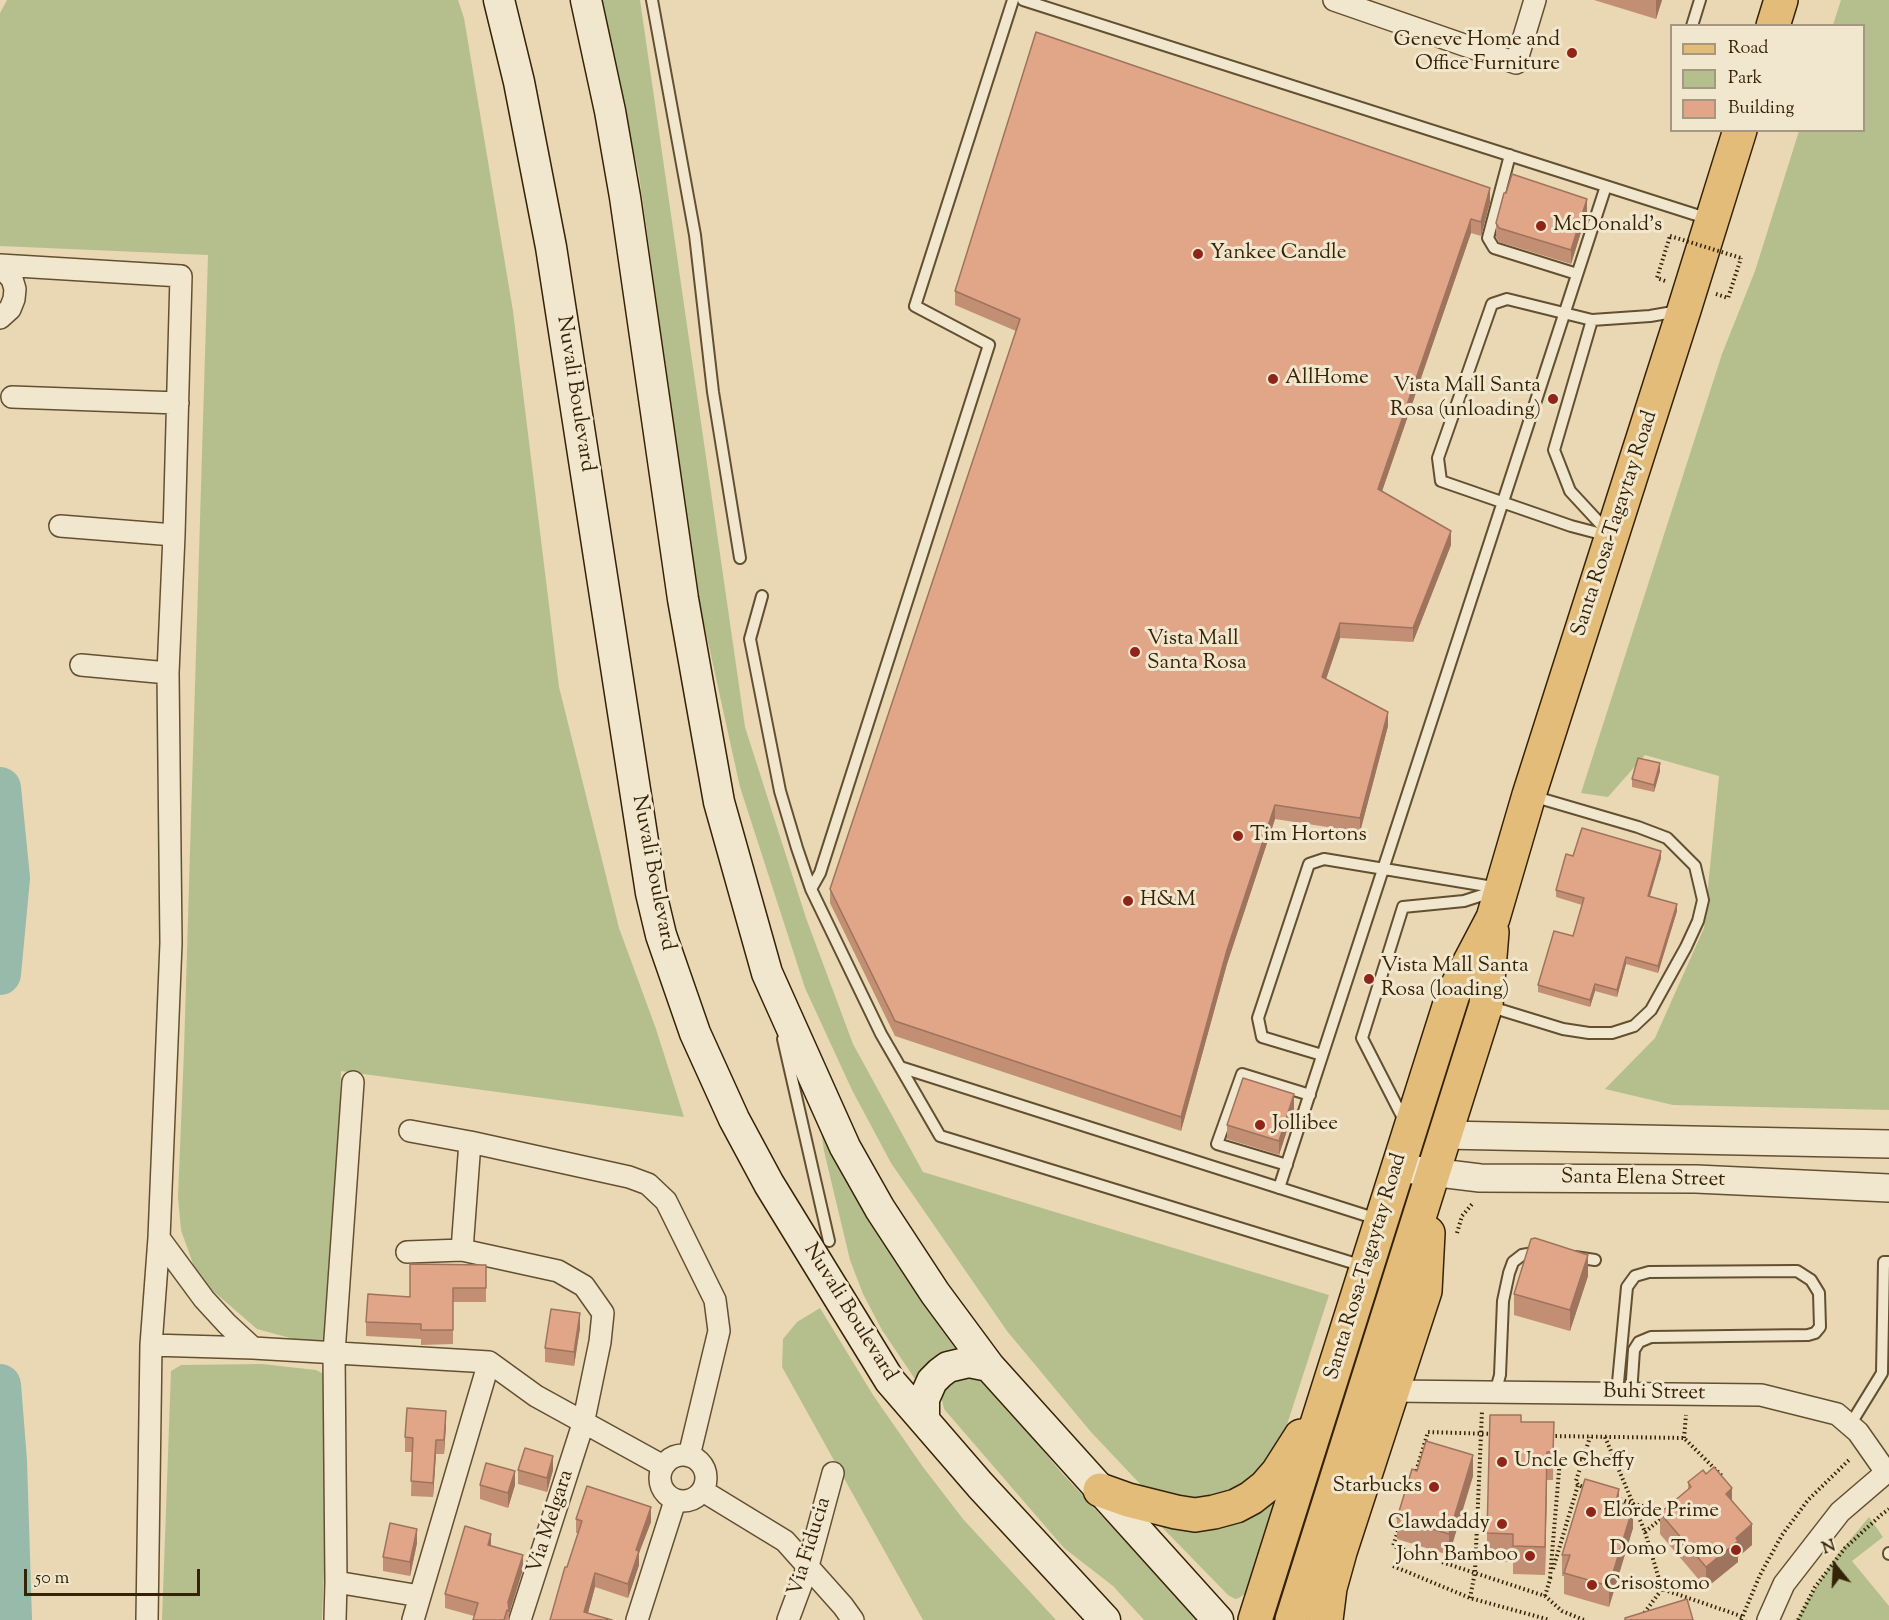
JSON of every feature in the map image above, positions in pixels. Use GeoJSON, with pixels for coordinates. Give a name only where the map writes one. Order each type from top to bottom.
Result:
{"type":"FeatureCollection","features":[{"type":"Feature","properties":{"kind":"main road","name":"Nuvali Boulevard"},"geometry":{"type":"LineString","coordinates":[[499,0],[519,82],[551,247],[642,841],[661,935],[695,1034],[719,1088],[759,1166],[890,1381],[980,1485],[1105,1620]]}},
{"type":"Feature","properties":{"kind":"main road","name":"Nuvali Boulevard"},"geometry":{"type":"LineString","coordinates":[[586,0],[610,111],[625,197],[683,598],[719,802],[767,974],[845,1147],[934,1293],[989,1366],[1218,1620]]}},
{"type":"Feature","properties":{"kind":"main road"},"geometry":{"type":"LineString","coordinates":[[1774,24],[1781,0]]}},
{"type":"Feature","properties":{"kind":"main road","name":"Santa Rosa-Tagaytay Road"},"geometry":{"type":"LineString","coordinates":[[1254,1620],[1453,994],[1497,904],[1529,795],[1739,132]]}},
{"type":"Feature","properties":{"kind":"main road","name":"Santa Rosa-Tagaytay Road"},"geometry":{"type":"LineString","coordinates":[[1292,1620],[1486,1005],[1497,904]]}},
{"type":"Feature","properties":{"kind":"main road"},"geometry":{"type":"LineString","coordinates":[[1326,1620],[1330,1588],[1425,1291],[1432,1174]]}},
{"type":"Feature","properties":{"kind":"main road"},"geometry":{"type":"LineString","coordinates":[[924,1420],[924,1399],[932,1380],[940,1373],[948,1368],[969,1362],[989,1366]]}},
{"type":"Feature","properties":{"kind":"main road"},"geometry":{"type":"LineString","coordinates":[[1100,1490],[1128,1500],[1195,1515],[1236,1506],[1251,1498],[1278,1473],[1298,1441],[1335,1370]]}},
{"type":"Feature","properties":{"kind":"main road"},"geometry":{"type":"LineString","coordinates":[[1323,1523],[1370,1460]]}},
{"type":"Feature","properties":{"kind":"street"},"geometry":{"type":"LineString","coordinates":[[1334,0],[1516,63],[1535,0]]}},
{"type":"Feature","properties":{"kind":"street"},"geometry":{"type":"LineString","coordinates":[[0,265],[12,279],[15,289],[10,309],[0,318]]}},
{"type":"Feature","properties":{"kind":"street"},"geometry":{"type":"LineString","coordinates":[[0,265],[181,276],[168,673],[171,943],[159,1238],[151,1345],[147,1620]]}},
{"type":"Feature","properties":{"kind":"street"},"geometry":{"type":"LineString","coordinates":[[12,397],[178,403]]}},
{"type":"Feature","properties":{"kind":"street"},"geometry":{"type":"LineString","coordinates":[[60,526],[174,535]]}},
{"type":"Feature","properties":{"kind":"street"},"geometry":{"type":"LineString","coordinates":[[81,665],[168,673]]}},
{"type":"Feature","properties":{"kind":"street"},"geometry":{"type":"LineString","coordinates":[[335,1620],[334,1353],[352,1082]]}},
{"type":"Feature","properties":{"kind":"street"},"geometry":{"type":"LineString","coordinates":[[410,1131],[629,1177],[648,1184],[666,1202],[715,1300],[719,1331],[689,1456]]}},
{"type":"Feature","properties":{"kind":"street","name":"Santa Elena Street"},"geometry":{"type":"LineString","coordinates":[[1444,1135],[1889,1144]]}},
{"type":"Feature","properties":{"kind":"street"},"geometry":{"type":"LineString","coordinates":[[462,1250],[470,1142]]}},
{"type":"Feature","properties":{"kind":"street","name":"Santa Elena Street"},"geometry":{"type":"LineString","coordinates":[[1398,1168],[1479,1178],[1696,1179],[1889,1188]]}},
{"type":"Feature","properties":{"kind":"street"},"geometry":{"type":"LineString","coordinates":[[159,1238],[204,1299],[253,1348]]}},
{"type":"Feature","properties":{"kind":"street","name":"Via Melgara"},"geometry":{"type":"LineString","coordinates":[[406,1252],[462,1250],[558,1271],[584,1286],[603,1313],[600,1342],[583,1424],[520,1620]]}},
{"type":"Feature","properties":{"kind":"street"},"geometry":{"type":"LineString","coordinates":[[151,1345],[253,1348],[489,1362],[536,1396],[583,1424],[663,1466]]}},
{"type":"Feature","properties":{"kind":"street"},"geometry":{"type":"LineString","coordinates":[[413,1620],[489,1362]]}},
{"type":"Feature","properties":{"kind":"street","name":"Buhi Street"},"geometry":{"type":"LineString","coordinates":[[1392,1390],[1761,1395],[1837,1414],[1858,1431],[1887,1471]]}},
{"type":"Feature","properties":{"kind":"street"},"geometry":{"type":"LineString","coordinates":[[689,1456],[703,1466],[706,1483],[703,1491],[695,1498],[675,1501],[666,1495],[661,1486],[660,1476],[663,1466],[674,1457],[689,1456]]}},
{"type":"Feature","properties":{"kind":"street"},"geometry":{"type":"LineString","coordinates":[[1758,1619],[1840,1512],[1887,1471]]}},
{"type":"Feature","properties":{"kind":"street","name":"Via Fiducia"},"geometry":{"type":"LineString","coordinates":[[788,1620],[808,1566],[833,1473]]}},
{"type":"Feature","properties":{"kind":"street"},"geometry":{"type":"LineString","coordinates":[[703,1491],[785,1540],[853,1620]]}},
{"type":"Feature","properties":{"kind":"street"},"geometry":{"type":"LineString","coordinates":[[637,1620],[675,1501]]}},
{"type":"Feature","properties":{"kind":"street"},"geometry":{"type":"LineString","coordinates":[[336,1582],[420,1596]]}},
{"type":"Feature","properties":{"kind":"lane"},"geometry":{"type":"LineString","coordinates":[[652,0],[696,235],[713,392],[740,558]]}},
{"type":"Feature","properties":{"kind":"lane"},"geometry":{"type":"LineString","coordinates":[[811,889],[820,873],[989,345],[915,306],[1013,0]]}},
{"type":"Feature","properties":{"kind":"lane"},"geometry":{"type":"LineString","coordinates":[[1023,0],[1712,220]]}},
{"type":"Feature","properties":{"kind":"lane"},"geometry":{"type":"LineString","coordinates":[[1693,24],[1700,0]]}},
{"type":"Feature","properties":{"kind":"lane"},"geometry":{"type":"LineString","coordinates":[[1510,155],[1488,238],[1494,248],[1577,274]]}},
{"type":"Feature","properties":{"kind":"lane"},"geometry":{"type":"LineString","coordinates":[[1279,1188],[1606,186]]}},
{"type":"Feature","properties":{"kind":"lane"},"geometry":{"type":"LineString","coordinates":[[1612,537],[1571,526],[1441,481],[1438,458],[1492,304],[1508,299],[1592,320],[1650,316],[1684,310]]}},
{"type":"Feature","properties":{"kind":"lane"},"geometry":{"type":"LineString","coordinates":[[1592,320],[1554,450],[1570,491],[1612,537]]}},
{"type":"Feature","properties":{"kind":"lane"},"geometry":{"type":"LineString","coordinates":[[762,596],[750,639],[780,790],[811,889],[881,1034],[940,1136],[1366,1267]]}},
{"type":"Feature","properties":{"kind":"lane"},"geometry":{"type":"LineString","coordinates":[[1486,1005],[1563,1029],[1589,1033],[1611,1033],[1634,1026],[1651,1010],[1663,989],[1698,921],[1703,900],[1695,866],[1667,838],[1638,827],[1529,795]]}},
{"type":"Feature","properties":{"kind":"lane"},"geometry":{"type":"LineString","coordinates":[[1322,1055],[1262,1037],[1257,1018],[1309,864],[1324,859],[1383,869],[1497,904]]}},
{"type":"Feature","properties":{"kind":"lane"},"geometry":{"type":"LineString","coordinates":[[1410,1132],[1362,1038],[1403,907],[1464,901],[1497,904]]}},
{"type":"Feature","properties":{"kind":"lane","name":"Nuvali Boulevard"},"geometry":{"type":"LineString","coordinates":[[767,974],[829,1241]]}},
{"type":"Feature","properties":{"kind":"lane"},"geometry":{"type":"LineString","coordinates":[[900,1067],[1381,1220]]}},
{"type":"Feature","properties":{"kind":"lane"},"geometry":{"type":"LineString","coordinates":[[1287,1165],[1217,1144],[1242,1074],[1310,1095]]}},
{"type":"Feature","properties":{"kind":"lane"},"geometry":{"type":"LineString","coordinates":[[1489,1393],[1500,1375],[1503,1301],[1513,1262],[1522,1255],[1538,1251],[1595,1260]]}},
{"type":"Feature","properties":{"kind":"lane"},"geometry":{"type":"LineString","coordinates":[[1850,1425],[1882,1373],[1884,1262],[1889,1262]]}},
{"type":"Feature","properties":{"kind":"lane"},"geometry":{"type":"LineString","coordinates":[[1797,1271],[1811,1280],[1819,1293],[1820,1327],[1815,1333],[1808,1335],[1651,1337],[1639,1342],[1634,1350],[1624,1393],[1627,1287],[1635,1276],[1649,1272],[1797,1271]]}},
{"type":"Feature","properties":{"kind":"path"},"geometry":{"type":"LineString","coordinates":[[1657,278],[1670,236],[1741,258],[1728,298]]}},
{"type":"Feature","properties":{"kind":"path"},"geometry":{"type":"LineString","coordinates":[[1456,1236],[1462,1216],[1474,1201]]}},
{"type":"Feature","properties":{"kind":"path"},"geometry":{"type":"LineString","coordinates":[[1470,1598],[1475,1572],[1480,1434],[1489,1393]]}},
{"type":"Feature","properties":{"kind":"path"},"geometry":{"type":"LineString","coordinates":[[1414,1478],[1428,1432],[1502,1434]]}},
{"type":"Feature","properties":{"kind":"path"},"geometry":{"type":"LineString","coordinates":[[1546,1436],[1684,1438],[1722,1476],[1713,1482]]}},
{"type":"Feature","properties":{"kind":"path"},"geometry":{"type":"LineString","coordinates":[[1545,1596],[1590,1437]]}},
{"type":"Feature","properties":{"kind":"path"},"geometry":{"type":"LineString","coordinates":[[1605,1437],[1646,1532],[1662,1589]]}},
{"type":"Feature","properties":{"kind":"path"},"geometry":{"type":"LineString","coordinates":[[1742,1618],[1760,1575],[1782,1535],[1808,1500],[1848,1460],[1868,1447]]}},
{"type":"Feature","properties":{"kind":"path"},"geometry":{"type":"LineString","coordinates":[[1550,1578],[1560,1459],[1584,1459],[1617,1466]]}},
{"type":"Feature","properties":{"kind":"path"},"geometry":{"type":"LineString","coordinates":[[1578,1485],[1589,1489]]}},
{"type":"Feature","properties":{"kind":"path"},"geometry":{"type":"LineString","coordinates":[[1611,1496],[1670,1512],[1646,1532]]}},
{"type":"Feature","properties":{"kind":"path"},"geometry":{"type":"LineString","coordinates":[[1798,1620],[1815,1587],[1845,1548],[1889,1509]]}},
{"type":"Feature","properties":{"kind":"path"},"geometry":{"type":"LineString","coordinates":[[1400,1523],[1393,1546],[1545,1596],[1562,1611],[1581,1620]]}},
{"type":"Feature","properties":{"kind":"path"},"geometry":{"type":"LineString","coordinates":[[1392,1566],[1470,1598],[1550,1620]]}},
{"type":"Feature","properties":{"kind":"path"},"geometry":{"type":"LineString","coordinates":[[1662,1589],[1742,1618],[1758,1619]]}},
{"type":"Feature","properties":{"kind":"path"},"geometry":{"type":"LineString","coordinates":[[1639,1620],[1662,1589]]}},
{"type":"Feature","properties":{"kind":"green space"},"geometry":{"type":"Polygon","coordinates":[[[7,0],[458,0],[464,18],[513,311],[559,687],[619,928],[656,1029],[684,1117],[341,1071],[334,1318],[327,1338],[312,1344],[257,1329],[198,1278],[181,1230],[178,1197],[208,255],[0,246],[0,13],[7,0]]]}},
{"type":"Feature","properties":{"kind":"green space"},"geometry":{"type":"Polygon","coordinates":[[[600,0],[640,0],[745,727],[806,918],[853,1044],[923,1172],[1329,1295],[1282,1440],[1268,1468],[1223,1502],[1155,1494],[1142,1486],[1091,1432],[1007,1331],[891,1163],[852,1090],[805,988],[740,787],[697,592],[639,175],[600,0]]]}},
{"type":"Feature","properties":{"kind":"green space"},"geometry":{"type":"Polygon","coordinates":[[[1841,0],[1889,0],[1889,1110],[1673,1105],[1605,1089],[1655,1038],[1704,928],[1719,776],[1645,755],[1608,797],[1581,793],[1722,354],[1755,271],[1799,132],[1865,132],[1865,24],[1833,24],[1841,0]]]}},
{"type":"Feature","properties":{"kind":"green space"},"geometry":{"type":"Polygon","coordinates":[[[820,1124],[962,1350],[917,1382],[882,1330],[863,1294],[850,1260],[824,1151],[820,1124]]]}},
{"type":"Feature","properties":{"kind":"green space"},"geometry":{"type":"Polygon","coordinates":[[[820,1308],[873,1395],[923,1467],[963,1519],[1056,1620],[923,1620],[782,1367],[783,1339],[797,1322],[820,1308]]]}},
{"type":"Feature","properties":{"kind":"green space"},"geometry":{"type":"Polygon","coordinates":[[[262,1364],[316,1370],[332,1378],[322,1620],[162,1620],[171,1371],[181,1365],[262,1364]]]}},
{"type":"Feature","properties":{"kind":"green space"},"geometry":{"type":"Polygon","coordinates":[[[981,1376],[1060,1471],[1198,1620],[1144,1620],[1113,1586],[1064,1548],[944,1409],[941,1396],[943,1389],[958,1378],[981,1376]]]}},
{"type":"Feature","properties":{"kind":"green space"},"geometry":{"type":"Polygon","coordinates":[[[1281,1487],[1246,1593],[1235,1599],[1228,1595],[1153,1518],[1281,1487]]]}},
{"type":"Feature","properties":{"kind":"green space"},"geometry":{"type":"Polygon","coordinates":[[[1869,1517],[1883,1537],[1852,1561],[1889,1606],[1889,1620],[1797,1620],[1835,1558],[1869,1517]]]}},
{"type":"Feature","properties":{"kind":"building"},"geometry":{"type":"Polygon","coordinates":[[[1036,32],[1490,188],[1481,222],[1471,219],[1378,489],[1451,531],[1413,628],[1340,623],[1322,677],[1388,712],[1360,818],[1275,805],[1227,950],[1181,1117],[895,1021],[830,889],[1020,319],[955,291],[1036,32]]]}},
{"type":"Feature","properties":{"kind":"building","name":"McDonald's"},"geometry":{"type":"Polygon","coordinates":[[[1512,174],[1587,199],[1571,250],[1499,228],[1496,223],[1512,174]]]}},
{"type":"Feature","properties":{"kind":"building"},"geometry":{"type":"Polygon","coordinates":[[[1638,758],[1660,763],[1654,785],[1632,779],[1638,758]]]}},
{"type":"Feature","properties":{"kind":"building"},"geometry":{"type":"Polygon","coordinates":[[[1582,828],[1661,851],[1648,896],[1677,904],[1658,966],[1626,957],[1617,990],[1595,984],[1590,1000],[1538,985],[1554,931],[1573,936],[1584,898],[1556,890],[1566,854],[1573,856],[1582,828]]]}},
{"type":"Feature","properties":{"kind":"building","name":"Jollibee"},"geometry":{"type":"Polygon","coordinates":[[[1243,1078],[1294,1094],[1279,1141],[1227,1125],[1243,1078]]]}},
{"type":"Feature","properties":{"kind":"building"},"geometry":{"type":"Polygon","coordinates":[[[1535,1238],[1588,1255],[1570,1310],[1514,1294],[1531,1239],[1535,1238]]]}},
{"type":"Feature","properties":{"kind":"building"},"geometry":{"type":"Polygon","coordinates":[[[410,1264],[486,1265],[486,1288],[453,1288],[453,1330],[421,1330],[421,1324],[366,1322],[368,1294],[410,1297],[410,1264]]]}},
{"type":"Feature","properties":{"kind":"building"},"geometry":{"type":"Polygon","coordinates":[[[551,1309],[580,1313],[574,1352],[545,1348],[551,1309]]]}},
{"type":"Feature","properties":{"kind":"building"},"geometry":{"type":"Polygon","coordinates":[[[407,1408],[446,1411],[444,1440],[436,1440],[433,1483],[411,1481],[413,1438],[405,1437],[407,1408]]]}},
{"type":"Feature","properties":{"kind":"building"},"geometry":{"type":"Polygon","coordinates":[[[1490,1415],[1521,1415],[1521,1422],[1554,1422],[1553,1452],[1547,1452],[1545,1547],[1513,1546],[1513,1534],[1487,1533],[1490,1415]]]}},
{"type":"Feature","properties":{"kind":"building"},"geometry":{"type":"Polygon","coordinates":[[[1426,1441],[1473,1455],[1449,1534],[1397,1518],[1412,1469],[1417,1471],[1426,1441]]]}},
{"type":"Feature","properties":{"kind":"building"},"geometry":{"type":"Polygon","coordinates":[[[525,1448],[553,1456],[547,1478],[518,1470],[525,1448]]]}},
{"type":"Feature","properties":{"kind":"building"},"geometry":{"type":"Polygon","coordinates":[[[486,1463],[515,1471],[508,1493],[480,1485],[486,1463]]]}},
{"type":"Feature","properties":{"kind":"building"},"geometry":{"type":"Polygon","coordinates":[[[1714,1467],[1732,1488],[1726,1494],[1752,1524],[1736,1538],[1738,1541],[1706,1567],[1660,1513],[1691,1487],[1688,1482],[1703,1470],[1706,1474],[1714,1467]]]}},
{"type":"Feature","properties":{"kind":"building"},"geometry":{"type":"Polygon","coordinates":[[[1585,1479],[1619,1489],[1616,1501],[1633,1507],[1609,1586],[1564,1573],[1570,1555],[1562,1555],[1585,1479]]]}},
{"type":"Feature","properties":{"kind":"building"},"geometry":{"type":"Polygon","coordinates":[[[587,1486],[651,1507],[636,1550],[639,1551],[628,1584],[595,1573],[584,1612],[612,1620],[550,1620],[565,1567],[567,1567],[582,1521],[576,1519],[587,1486]]]}},
{"type":"Feature","properties":{"kind":"building"},"geometry":{"type":"Polygon","coordinates":[[[390,1523],[417,1529],[410,1562],[383,1557],[390,1523]]]}},
{"type":"Feature","properties":{"kind":"building"},"geometry":{"type":"Polygon","coordinates":[[[465,1526],[491,1534],[488,1545],[523,1555],[508,1602],[509,1611],[507,1610],[504,1620],[473,1620],[478,1603],[445,1594],[465,1526]]]}},
{"type":"Feature","properties":{"kind":"building"},"geometry":{"type":"Polygon","coordinates":[[[1687,1599],[1693,1620],[1625,1620],[1625,1618],[1687,1599]]]}},
{"type":"Feature","properties":{"kind":"waterway"},"geometry":{"type":"LineString","coordinates":[[0,788],[9,878],[0,974]]}},
{"type":"Feature","properties":{"kind":"waterway"},"geometry":{"type":"LineString","coordinates":[[0,1385],[6,1461],[11,1620]]}},
{"type":"Feature","properties":{"kind":"place","name":"Geneve Home and Office Furniture"},"geometry":{"type":"Point","coordinates":[1572,53]}},
{"type":"Feature","properties":{"kind":"place","name":"McDonald's"},"geometry":{"type":"Point","coordinates":[1541,226]}},
{"type":"Feature","properties":{"kind":"place","name":"Yankee Candle"},"geometry":{"type":"Point","coordinates":[1198,254]}},
{"type":"Feature","properties":{"kind":"place","name":"AllHome"},"geometry":{"type":"Point","coordinates":[1273,379]}},
{"type":"Feature","properties":{"kind":"place","name":"Vista Mall Santa Rosa (unloading)"},"geometry":{"type":"Point","coordinates":[1553,399]}},
{"type":"Feature","properties":{"kind":"place","name":"Vista Mall Santa Rosa"},"geometry":{"type":"Point","coordinates":[1135,652]}},
{"type":"Feature","properties":{"kind":"place","name":"Tim Hortons"},"geometry":{"type":"Point","coordinates":[1238,836]}},
{"type":"Feature","properties":{"kind":"place","name":"H&M"},"geometry":{"type":"Point","coordinates":[1128,901]}},
{"type":"Feature","properties":{"kind":"place","name":"Vista Mall Santa Rosa (loading)"},"geometry":{"type":"Point","coordinates":[1369,979]}},
{"type":"Feature","properties":{"kind":"place","name":"Jollibee"},"geometry":{"type":"Point","coordinates":[1260,1125]}},
{"type":"Feature","properties":{"kind":"place","name":"Uncle Cheffy"},"geometry":{"type":"Point","coordinates":[1502,1462]}},
{"type":"Feature","properties":{"kind":"place","name":"Starbucks"},"geometry":{"type":"Point","coordinates":[1434,1487]}},
{"type":"Feature","properties":{"kind":"place","name":"Elorde Prime"},"geometry":{"type":"Point","coordinates":[1591,1512]}},
{"type":"Feature","properties":{"kind":"place","name":"Clawdaddy"},"geometry":{"type":"Point","coordinates":[1502,1524]}},
{"type":"Feature","properties":{"kind":"place","name":"Domo Tomo"},"geometry":{"type":"Point","coordinates":[1736,1550]}},
{"type":"Feature","properties":{"kind":"place","name":"John Bamboo"},"geometry":{"type":"Point","coordinates":[1530,1556]}},
{"type":"Feature","properties":{"kind":"place","name":"Crisostomo"},"geometry":{"type":"Point","coordinates":[1592,1585]}}]}
